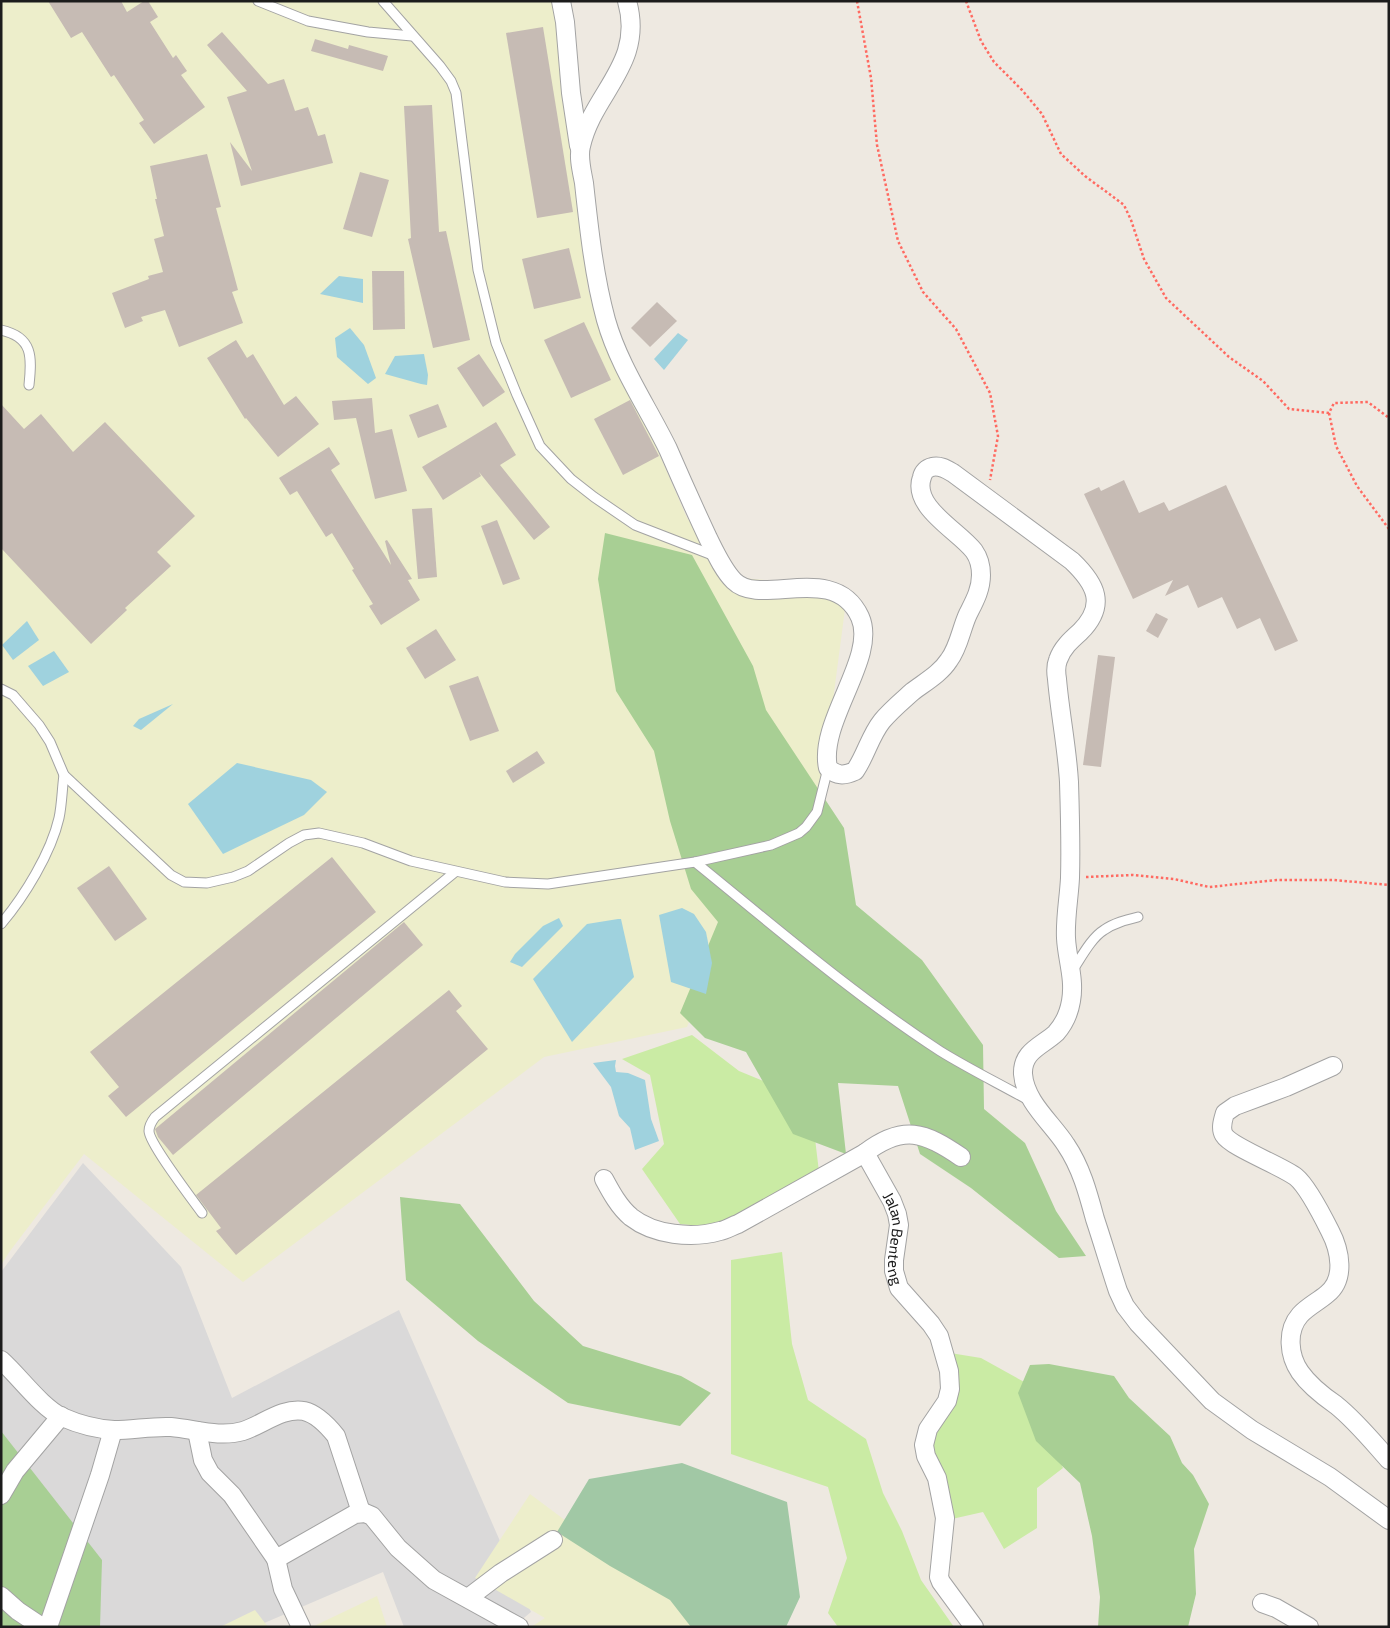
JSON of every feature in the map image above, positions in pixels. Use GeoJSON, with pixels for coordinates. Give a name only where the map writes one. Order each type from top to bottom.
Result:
{"type":"FeatureCollection","features":[{"type":"Feature","properties":{"kind":"street"},"geometry":{"type":"LineString","coordinates":[[561,1],[587,215],[607,322],[620,358],[667,448],[717,557],[733,580],[742,586],[762,590],[802,587],[826,590],[840,595],[858,614],[862,626],[860,649],[853,675],[830,731],[826,759],[828,768],[840,775],[855,771],[882,721],[950,659],[963,624],[978,592],[981,573],[980,563],[975,552],[968,543],[938,517],[922,494],[921,479],[928,468],[932,466],[943,467],[1072,561],[1088,577],[1094,592],[1096,604],[1094,612],[1087,624],[1064,647],[1057,661],[1056,678],[1067,747],[1070,878],[1066,938],[1073,988],[1068,1014],[1056,1032],[1032,1050],[1025,1060],[1023,1067],[1026,1088],[1035,1104],[1067,1145],[1076,1161],[1085,1183],[1118,1291],[1138,1322],[1197,1387],[1222,1410],[1330,1477],[1389,1520]]}},
{"type":"Feature","properties":{"kind":"street"},"geometry":{"type":"LineString","coordinates":[[580,149],[586,129],[624,60],[631,37],[631,17],[627,1]]}},
{"type":"Feature","properties":{"kind":"street"},"geometry":{"type":"LineString","coordinates":[[1333,1066],[1286,1087],[1235,1106],[1225,1113],[1222,1127],[1226,1138],[1296,1177],[1304,1186],[1331,1232],[1340,1257],[1338,1275],[1329,1293],[1300,1315],[1292,1331],[1291,1353],[1300,1372],[1327,1400],[1363,1431],[1389,1460]]}},
{"type":"Feature","properties":{"kind":"street"},"geometry":{"type":"LineString","coordinates":[[604,1179],[616,1201],[630,1217],[650,1229],[680,1234],[704,1235],[722,1231],[738,1224],[892,1136],[906,1134],[925,1136],[940,1142],[961,1157]]}},
{"type":"Feature","properties":{"kind":"street","name":"Jalan Benteng"},"geometry":{"type":"LineString","coordinates":[[865,1153],[892,1201],[900,1225],[894,1260],[894,1271],[899,1288],[931,1324],[939,1336],[949,1371],[949,1395],[942,1410],[928,1429],[924,1445],[926,1456],[936,1478],[945,1518],[939,1577],[974,1627]]}},
{"type":"Feature","properties":{"kind":"street"},"geometry":{"type":"LineString","coordinates":[[1,1360],[47,1408],[61,1416],[87,1426],[113,1430],[152,1426],[173,1427],[197,1432],[222,1434],[242,1431],[288,1412],[303,1411],[311,1414],[336,1436],[361,1512]]}},
{"type":"Feature","properties":{"kind":"street"},"geometry":{"type":"LineString","coordinates":[[1,1495],[15,1471],[61,1416]]}},
{"type":"Feature","properties":{"kind":"street"},"geometry":{"type":"LineString","coordinates":[[48,1627],[100,1475],[113,1430]]}},
{"type":"Feature","properties":{"kind":"street"},"geometry":{"type":"LineString","coordinates":[[197,1432],[204,1460],[210,1473],[232,1495],[276,1559],[283,1589],[301,1627]]}},
{"type":"Feature","properties":{"kind":"street"},"geometry":{"type":"LineString","coordinates":[[276,1559],[361,1512],[372,1516],[398,1548],[434,1580],[519,1627]]}},
{"type":"Feature","properties":{"kind":"street"},"geometry":{"type":"LineString","coordinates":[[468,1598],[501,1573],[553,1540]]}},
{"type":"Feature","properties":{"kind":"street"},"geometry":{"type":"LineString","coordinates":[[1,1596],[18,1611],[42,1627]]}},
{"type":"Feature","properties":{"kind":"street"},"geometry":{"type":"LineString","coordinates":[[1262,1603],[1276,1608],[1309,1627]]}},
{"type":"Feature","properties":{"kind":"lane"},"geometry":{"type":"LineString","coordinates":[[258,1],[308,22],[368,32],[412,36]]}},
{"type":"Feature","properties":{"kind":"lane"},"geometry":{"type":"LineString","coordinates":[[383,1],[440,66],[451,81],[456,93],[480,279],[496,343],[516,395],[540,446],[571,479],[635,525],[717,557]]}},
{"type":"Feature","properties":{"kind":"lane"},"geometry":{"type":"LineString","coordinates":[[1,330],[17,335],[29,351],[31,364],[29,384]]}},
{"type":"Feature","properties":{"kind":"lane"},"geometry":{"type":"LineString","coordinates":[[1,689],[13,695],[39,725],[50,742],[64,775],[171,875],[184,882],[208,883],[233,877],[248,871],[304,835],[319,832],[363,843],[410,861],[505,882],[548,884],[695,862],[771,845],[799,833],[817,812],[828,768]]}},
{"type":"Feature","properties":{"kind":"lane"},"geometry":{"type":"LineString","coordinates":[[1,924],[31,882],[48,848],[59,819],[64,775]]}},
{"type":"Feature","properties":{"kind":"lane"},"geometry":{"type":"LineString","coordinates":[[695,862],[776,930],[906,1028],[942,1052],[1035,1104]]}},
{"type":"Feature","properties":{"kind":"lane"},"geometry":{"type":"LineString","coordinates":[[202,1213],[170,1169],[150,1136],[149,1126],[155,1116],[455,872]]}},
{"type":"Feature","properties":{"kind":"lane"},"geometry":{"type":"LineString","coordinates":[[1072,971],[1094,938],[1104,929],[1138,917]]}},
{"type":"Feature","properties":{"kind":"path"},"geometry":{"type":"LineString","coordinates":[[857,1],[871,78],[877,145],[898,241],[923,292],[956,329],[990,393],[998,436],[990,480]]}},
{"type":"Feature","properties":{"kind":"path"},"geometry":{"type":"LineString","coordinates":[[966,1],[981,41],[994,62],[1022,90],[1042,114],[1061,154],[1085,176],[1124,205],[1144,259],[1166,298],[1229,356],[1263,381],[1289,409],[1329,413]]}},
{"type":"Feature","properties":{"kind":"path"},"geometry":{"type":"LineString","coordinates":[[1389,418],[1368,402],[1334,403],[1329,413],[1336,446],[1357,486],[1389,529]]}},
{"type":"Feature","properties":{"kind":"path"},"geometry":{"type":"LineString","coordinates":[[1070,878],[1133,875],[1174,879],[1209,887],[1277,880],[1334,880],[1389,885]]}},
{"type":"Feature","properties":{"kind":"shaded area"},"geometry":{"type":"Polygon","coordinates":[[[83,1163],[181,1267],[232,1398],[399,1310],[531,1612],[513,1627],[404,1627],[383,1572],[255,1627],[82,1627],[1,1447],[1,1272],[83,1163]]]}},
{"type":"Feature","properties":{"kind":"green space"},"geometry":{"type":"Polygon","coordinates":[[[1,1],[558,1],[568,47],[588,290],[687,518],[733,577],[815,585],[845,609],[820,799],[731,915],[687,1027],[544,1057],[243,1282],[84,1154],[1,1265],[1,1]]]}},
{"type":"Feature","properties":{"kind":"green space"},"geometry":{"type":"Polygon","coordinates":[[[605,533],[692,555],[753,666],[766,710],[844,828],[856,905],[922,960],[983,1045],[984,1109],[1025,1143],[1056,1211],[1086,1256],[1059,1258],[971,1188],[920,1154],[898,1086],[838,1083],[846,1154],[793,1134],[746,1052],[705,1038],[680,1013],[718,922],[691,889],[670,821],[654,751],[616,691],[598,579],[605,533]]]}},
{"type":"Feature","properties":{"kind":"green space"},"geometry":{"type":"Polygon","coordinates":[[[692,1035],[739,1071],[771,1084],[814,1130],[819,1172],[713,1227],[680,1224],[642,1169],[664,1144],[650,1075],[622,1059],[692,1035]]]}},
{"type":"Feature","properties":{"kind":"green space"},"geometry":{"type":"Polygon","coordinates":[[[400,1197],[460,1204],[534,1301],[583,1346],[681,1376],[711,1393],[680,1426],[568,1403],[478,1341],[406,1280],[400,1197]]]}},
{"type":"Feature","properties":{"kind":"green space"},"geometry":{"type":"Polygon","coordinates":[[[782,1252],[792,1344],[808,1400],[866,1439],[883,1493],[902,1531],[921,1580],[954,1627],[838,1627],[828,1613],[847,1558],[828,1487],[731,1454],[731,1260],[782,1252]]]}},
{"type":"Feature","properties":{"kind":"green space"},"geometry":{"type":"Polygon","coordinates":[[[944,1352],[981,1358],[1026,1383],[1063,1468],[1037,1488],[1037,1528],[1004,1549],[983,1512],[943,1521],[922,1458],[950,1411],[944,1352]]]}},
{"type":"Feature","properties":{"kind":"green space"},"geometry":{"type":"Polygon","coordinates":[[[1049,1364],[1114,1376],[1129,1398],[1170,1436],[1182,1463],[1193,1475],[1209,1504],[1194,1549],[1196,1594],[1188,1627],[1098,1627],[1100,1597],[1092,1536],[1080,1483],[1036,1441],[1018,1393],[1030,1365],[1049,1364]]]}},
{"type":"Feature","properties":{"kind":"green space"},"geometry":{"type":"Polygon","coordinates":[[[1,1431],[102,1560],[100,1627],[1,1627],[1,1431]]]}},
{"type":"Feature","properties":{"kind":"green space"},"geometry":{"type":"Polygon","coordinates":[[[682,1463],[787,1502],[800,1597],[786,1627],[691,1627],[670,1600],[610,1566],[557,1532],[589,1479],[682,1463]]]}},
{"type":"Feature","properties":{"kind":"green space"},"geometry":{"type":"Polygon","coordinates":[[[530,1494],[707,1627],[531,1627],[545,1618],[475,1578],[530,1494]]]}},
{"type":"Feature","properties":{"kind":"green space"},"geometry":{"type":"Polygon","coordinates":[[[377,1596],[387,1627],[312,1627],[377,1596]]]}},
{"type":"Feature","properties":{"kind":"green space"},"geometry":{"type":"Polygon","coordinates":[[[255,1610],[268,1627],[220,1627],[255,1610]]]}},
{"type":"Feature","properties":{"kind":"water"},"geometry":{"type":"Polygon","coordinates":[[[339,276],[363,279],[363,303],[320,294],[339,276]]]}},
{"type":"Feature","properties":{"kind":"water"},"geometry":{"type":"Polygon","coordinates":[[[350,328],[364,345],[376,378],[368,384],[337,357],[335,338],[350,328]]]}},
{"type":"Feature","properties":{"kind":"water"},"geometry":{"type":"Polygon","coordinates":[[[678,333],[688,340],[664,370],[654,359],[678,333]]]}},
{"type":"Feature","properties":{"kind":"water"},"geometry":{"type":"Polygon","coordinates":[[[424,354],[428,375],[427,385],[385,374],[395,356],[424,354]]]}},
{"type":"Feature","properties":{"kind":"water"},"geometry":{"type":"Polygon","coordinates":[[[27,621],[39,640],[13,660],[2,645],[27,621]]]}},
{"type":"Feature","properties":{"kind":"water"},"geometry":{"type":"Polygon","coordinates":[[[54,651],[69,672],[43,686],[28,666],[54,651]]]}},
{"type":"Feature","properties":{"kind":"water"},"geometry":{"type":"Polygon","coordinates":[[[173,704],[141,730],[133,726],[139,719],[173,704]]]}},
{"type":"Feature","properties":{"kind":"water"},"geometry":{"type":"Polygon","coordinates":[[[237,763],[311,780],[327,792],[304,815],[223,854],[188,804],[237,763]]]}},
{"type":"Feature","properties":{"kind":"water"},"geometry":{"type":"Polygon","coordinates":[[[682,908],[694,914],[706,932],[712,963],[706,994],[671,982],[659,915],[682,908]]]}},
{"type":"Feature","properties":{"kind":"water"},"geometry":{"type":"Polygon","coordinates":[[[559,918],[563,926],[522,967],[510,962],[515,954],[543,926],[559,918]]]}},
{"type":"Feature","properties":{"kind":"water"},"geometry":{"type":"Polygon","coordinates":[[[621,919],[634,977],[572,1042],[533,979],[587,924],[621,919]]]}},
{"type":"Feature","properties":{"kind":"water"},"geometry":{"type":"Polygon","coordinates":[[[616,1060],[616,1072],[628,1073],[645,1080],[651,1119],[659,1141],[635,1150],[630,1128],[619,1116],[611,1087],[593,1063],[616,1060]]]}},
{"type":"Feature","properties":{"kind":"building"},"geometry":{"type":"Polygon","coordinates":[[[48,1],[121,1],[127,12],[144,1],[148,1],[158,17],[150,22],[173,58],[176,55],[187,71],[181,75],[205,107],[154,144],[139,123],[144,120],[114,75],[111,77],[82,32],[71,38],[48,1]]]}},
{"type":"Feature","properties":{"kind":"building"},"geometry":{"type":"Polygon","coordinates":[[[543,27],[573,212],[537,218],[506,33],[543,27]]]}},
{"type":"Feature","properties":{"kind":"building"},"geometry":{"type":"Polygon","coordinates":[[[222,32],[268,84],[284,79],[295,111],[308,107],[318,136],[325,134],[333,163],[241,186],[230,142],[252,171],[227,97],[247,91],[207,45],[222,32]]]}},
{"type":"Feature","properties":{"kind":"building"},"geometry":{"type":"Polygon","coordinates":[[[315,39],[348,49],[349,45],[388,56],[383,71],[311,51],[315,39]]]}},
{"type":"Feature","properties":{"kind":"building"},"geometry":{"type":"Polygon","coordinates":[[[432,105],[439,232],[446,231],[470,340],[433,348],[408,239],[411,238],[404,106],[432,105]]]}},
{"type":"Feature","properties":{"kind":"building"},"geometry":{"type":"Polygon","coordinates":[[[207,154],[221,207],[216,208],[238,290],[232,292],[243,323],[179,347],[165,310],[141,317],[143,321],[125,328],[112,293],[149,279],[148,276],[163,272],[154,239],[164,236],[155,199],[157,199],[150,166],[207,154]]]}},
{"type":"Feature","properties":{"kind":"building"},"geometry":{"type":"Polygon","coordinates":[[[360,172],[389,180],[372,237],[343,229],[360,172]]]}},
{"type":"Feature","properties":{"kind":"building"},"geometry":{"type":"Polygon","coordinates":[[[569,248],[581,298],[534,309],[522,259],[569,248]]]}},
{"type":"Feature","properties":{"kind":"building"},"geometry":{"type":"Polygon","coordinates":[[[372,271],[404,271],[405,329],[373,330],[372,271]]]}},
{"type":"Feature","properties":{"kind":"building"},"geometry":{"type":"Polygon","coordinates":[[[657,302],[677,321],[650,347],[631,328],[657,302]]]}},
{"type":"Feature","properties":{"kind":"building"},"geometry":{"type":"Polygon","coordinates":[[[584,322],[611,380],[571,398],[544,340],[584,322]]]}},
{"type":"Feature","properties":{"kind":"building"},"geometry":{"type":"Polygon","coordinates":[[[236,340],[247,358],[253,354],[284,405],[296,396],[319,424],[278,457],[245,419],[207,358],[236,340]]]}},
{"type":"Feature","properties":{"kind":"building"},"geometry":{"type":"Polygon","coordinates":[[[479,354],[505,392],[483,407],[457,368],[479,354]]]}},
{"type":"Feature","properties":{"kind":"building"},"geometry":{"type":"Polygon","coordinates":[[[372,398],[375,433],[392,429],[407,491],[375,499],[356,418],[334,420],[332,401],[372,398]]]}},
{"type":"Feature","properties":{"kind":"building"},"geometry":{"type":"Polygon","coordinates":[[[630,400],[659,456],[623,475],[594,419],[630,400]]]}},
{"type":"Feature","properties":{"kind":"building"},"geometry":{"type":"Polygon","coordinates":[[[1,404],[24,429],[41,414],[73,452],[105,422],[195,516],[157,552],[171,566],[125,608],[127,610],[91,644],[1,548],[1,404]]]}},
{"type":"Feature","properties":{"kind":"building"},"geometry":{"type":"Polygon","coordinates":[[[438,404],[447,427],[418,438],[409,415],[438,404]]]}},
{"type":"Feature","properties":{"kind":"building"},"geometry":{"type":"Polygon","coordinates":[[[496,422],[516,455],[500,465],[550,527],[534,540],[479,472],[481,476],[443,500],[422,467],[496,422]]]}},
{"type":"Feature","properties":{"kind":"building"},"geometry":{"type":"Polygon","coordinates":[[[329,447],[340,464],[331,470],[391,565],[385,541],[387,540],[412,579],[408,580],[420,600],[381,625],[369,606],[373,604],[332,533],[326,537],[297,491],[290,495],[279,478],[329,447]]]}},
{"type":"Feature","properties":{"kind":"building"},"geometry":{"type":"Polygon","coordinates":[[[1124,480],[1139,513],[1164,502],[1169,511],[1226,485],[1298,641],[1275,651],[1260,618],[1237,629],[1222,597],[1198,608],[1188,585],[1165,596],[1173,580],[1133,599],[1084,494],[1099,487],[1101,491],[1124,480]]]}},
{"type":"Feature","properties":{"kind":"building"},"geometry":{"type":"Polygon","coordinates":[[[432,508],[437,577],[418,579],[412,509],[432,508]]]}},
{"type":"Feature","properties":{"kind":"building"},"geometry":{"type":"Polygon","coordinates":[[[497,520],[520,579],[503,585],[481,526],[497,520]]]}},
{"type":"Feature","properties":{"kind":"building"},"geometry":{"type":"Polygon","coordinates":[[[1156,613],[1168,619],[1158,638],[1146,631],[1156,613]]]}},
{"type":"Feature","properties":{"kind":"building"},"geometry":{"type":"Polygon","coordinates":[[[436,629],[456,660],[425,679],[406,648],[436,629]]]}},
{"type":"Feature","properties":{"kind":"building"},"geometry":{"type":"Polygon","coordinates":[[[1098,655],[1115,657],[1101,767],[1083,765],[1098,655]]]}},
{"type":"Feature","properties":{"kind":"building"},"geometry":{"type":"Polygon","coordinates":[[[478,676],[499,731],[470,741],[449,686],[478,676]]]}},
{"type":"Feature","properties":{"kind":"building"},"geometry":{"type":"Polygon","coordinates":[[[537,751],[545,763],[513,783],[506,771],[537,751]]]}},
{"type":"Feature","properties":{"kind":"building"},"geometry":{"type":"Polygon","coordinates":[[[332,857],[376,912],[126,1117],[108,1096],[119,1087],[90,1052],[332,857]]]}},
{"type":"Feature","properties":{"kind":"building"},"geometry":{"type":"Polygon","coordinates":[[[109,866],[147,919],[115,941],[77,888],[109,866]]]}},
{"type":"Feature","properties":{"kind":"building"},"geometry":{"type":"Polygon","coordinates":[[[404,922],[423,945],[173,1155],[158,1137],[155,1129],[404,922]]]}},
{"type":"Feature","properties":{"kind":"building"},"geometry":{"type":"Polygon","coordinates":[[[449,990],[462,1006],[456,1011],[488,1049],[236,1255],[216,1231],[221,1228],[196,1195],[449,990]]]}}]}
